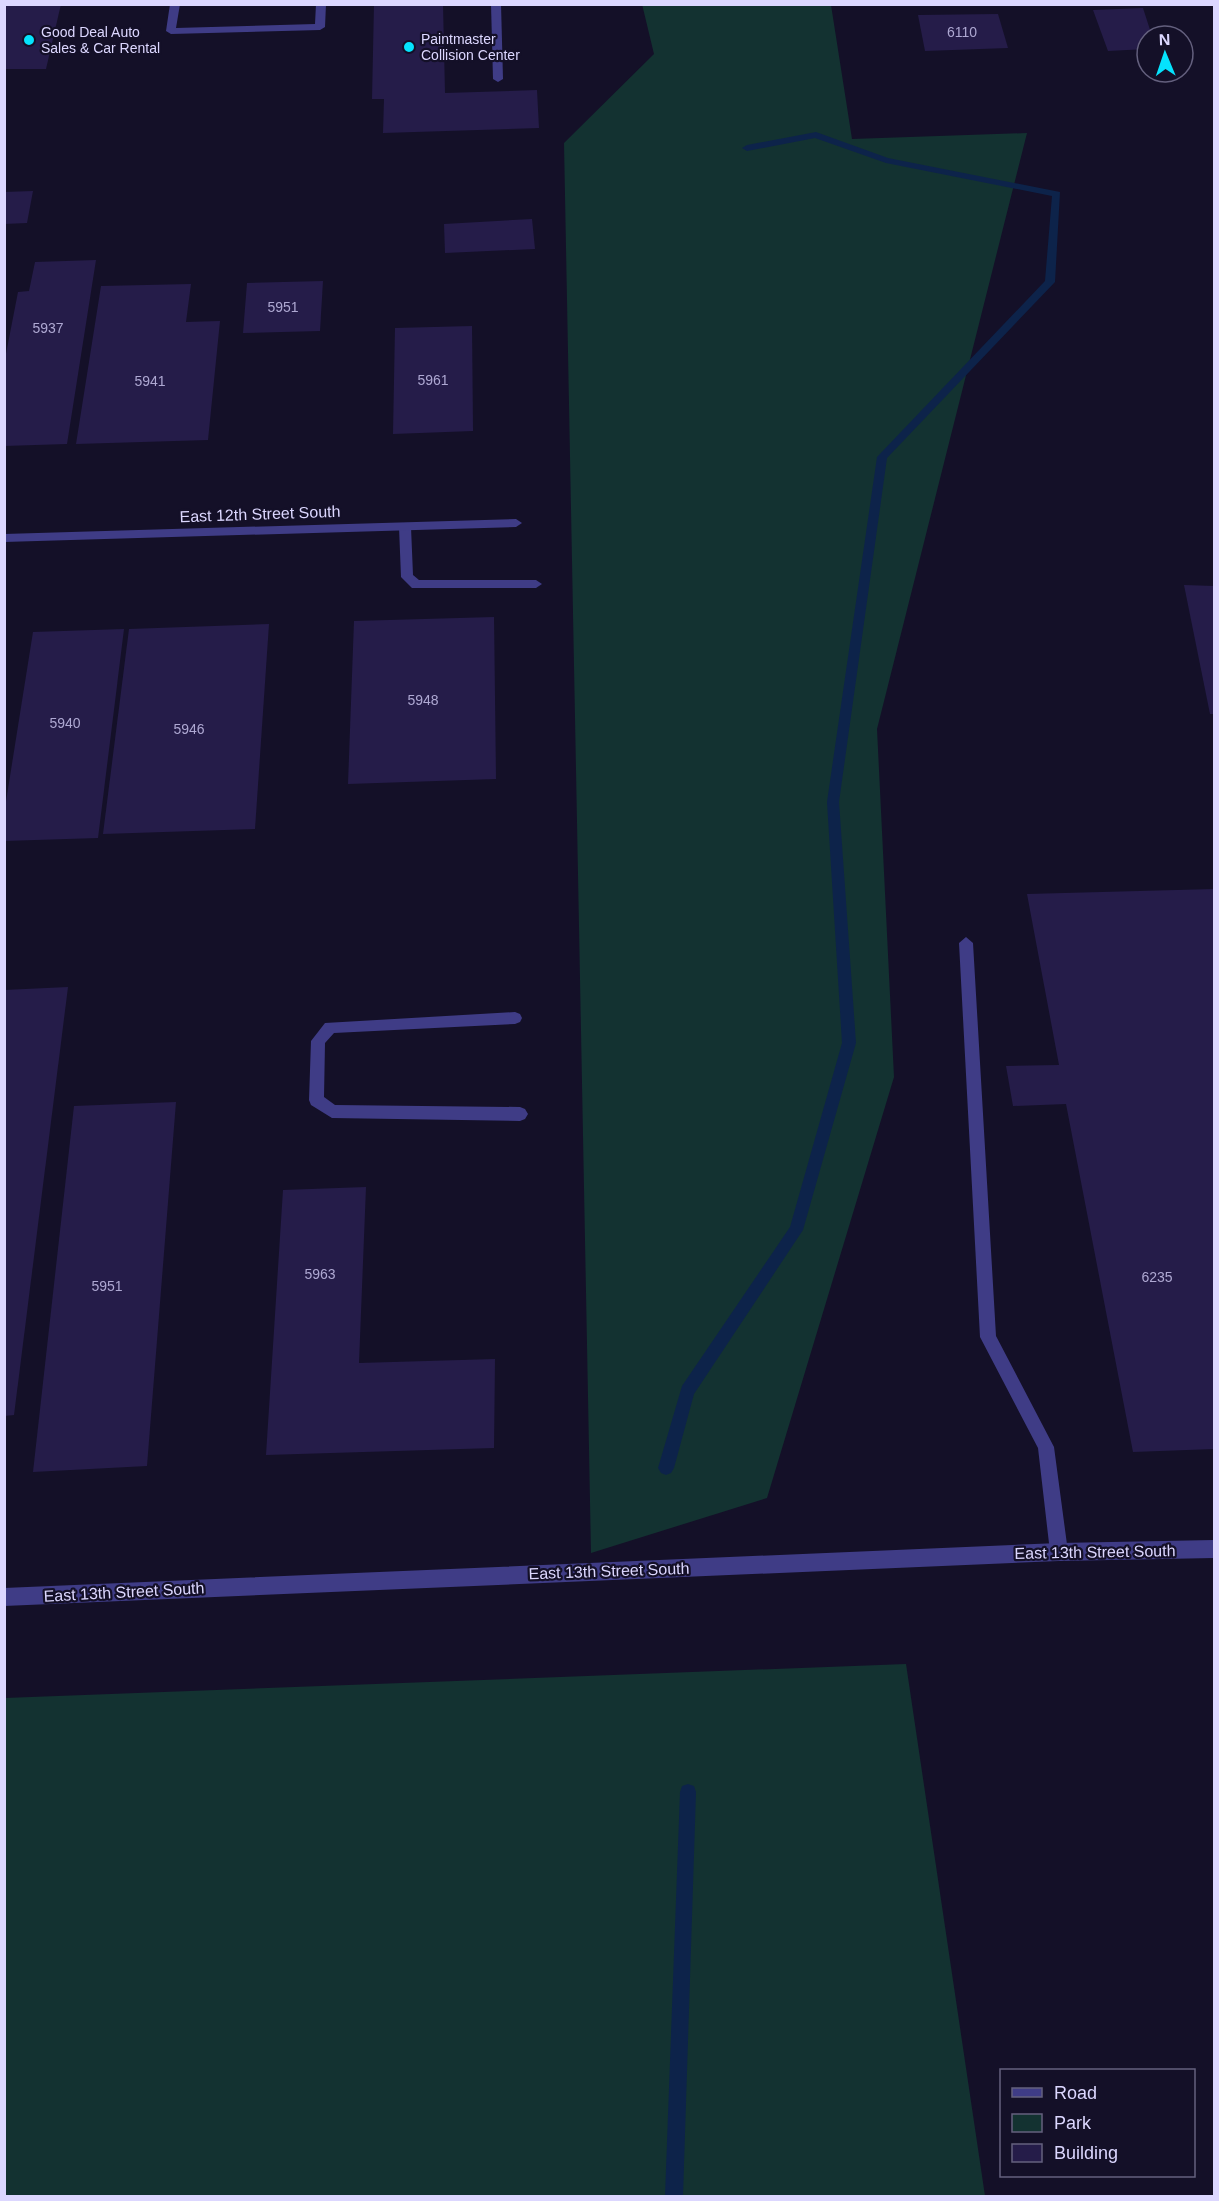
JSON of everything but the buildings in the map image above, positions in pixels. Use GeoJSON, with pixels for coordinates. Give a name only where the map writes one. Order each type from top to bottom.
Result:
{"type":"FeatureCollection","features":[{"type":"Feature","properties":{"kind":"street"},"geometry":{"type":"LineString","coordinates":[[175,4],[171,31],[320,27],[321,4]]}},
{"type":"Feature","properties":{"kind":"street"},"geometry":{"type":"LineString","coordinates":[[496,4],[498,79]]}},
{"type":"Feature","properties":{"kind":"street","name":"East 12th Street South"},"geometry":{"type":"LineString","coordinates":[[4,538],[516,524]]}},
{"type":"Feature","properties":{"kind":"street"},"geometry":{"type":"LineString","coordinates":[[405,527],[407,577],[416,585],[536,584]]}},
{"type":"Feature","properties":{"kind":"street"},"geometry":{"type":"LineString","coordinates":[[966,943],[988,1336],[1046,1447],[1059,1552]]}},
{"type":"Feature","properties":{"kind":"street"},"geometry":{"type":"LineString","coordinates":[[515,1018],[330,1027],[318,1041],[316,1100],[332,1112],[520,1114]]}},
{"type":"Feature","properties":{"kind":"street","name":"East 13th Street South"},"geometry":{"type":"LineString","coordinates":[[4,1598],[1059,1552],[1215,1549]]}},
{"type":"Feature","properties":{"kind":"green space"},"geometry":{"type":"Polygon","coordinates":[[[642,4],[831,5],[852,139],[1027,133],[877,729],[894,1077],[767,1498],[591,1553],[564,143],[654,54],[642,4]]]}},
{"type":"Feature","properties":{"kind":"green space"},"geometry":{"type":"Polygon","coordinates":[[[906,1664],[985,2196],[5,2196],[5,1698],[906,1664]]]}},
{"type":"Feature","properties":{"kind":"waterway"},"geometry":{"type":"LineString","coordinates":[[666,1468],[687,1391],[796,1230],[849,1043],[833,802],[882,457],[1050,282],[1057,194],[886,160],[816,135],[747,148]]}},
{"type":"Feature","properties":{"kind":"waterway"},"geometry":{"type":"LineString","coordinates":[[674,2196],[688,1792]]}},
{"type":"Feature","properties":{"kind":"place","name":"Good Deal Auto Sales & Car Rental"},"geometry":{"type":"Point","coordinates":[29,40]}},
{"type":"Feature","properties":{"kind":"place","name":"Paintmaster Collision Center"},"geometry":{"type":"Point","coordinates":[409,47]}}]}
